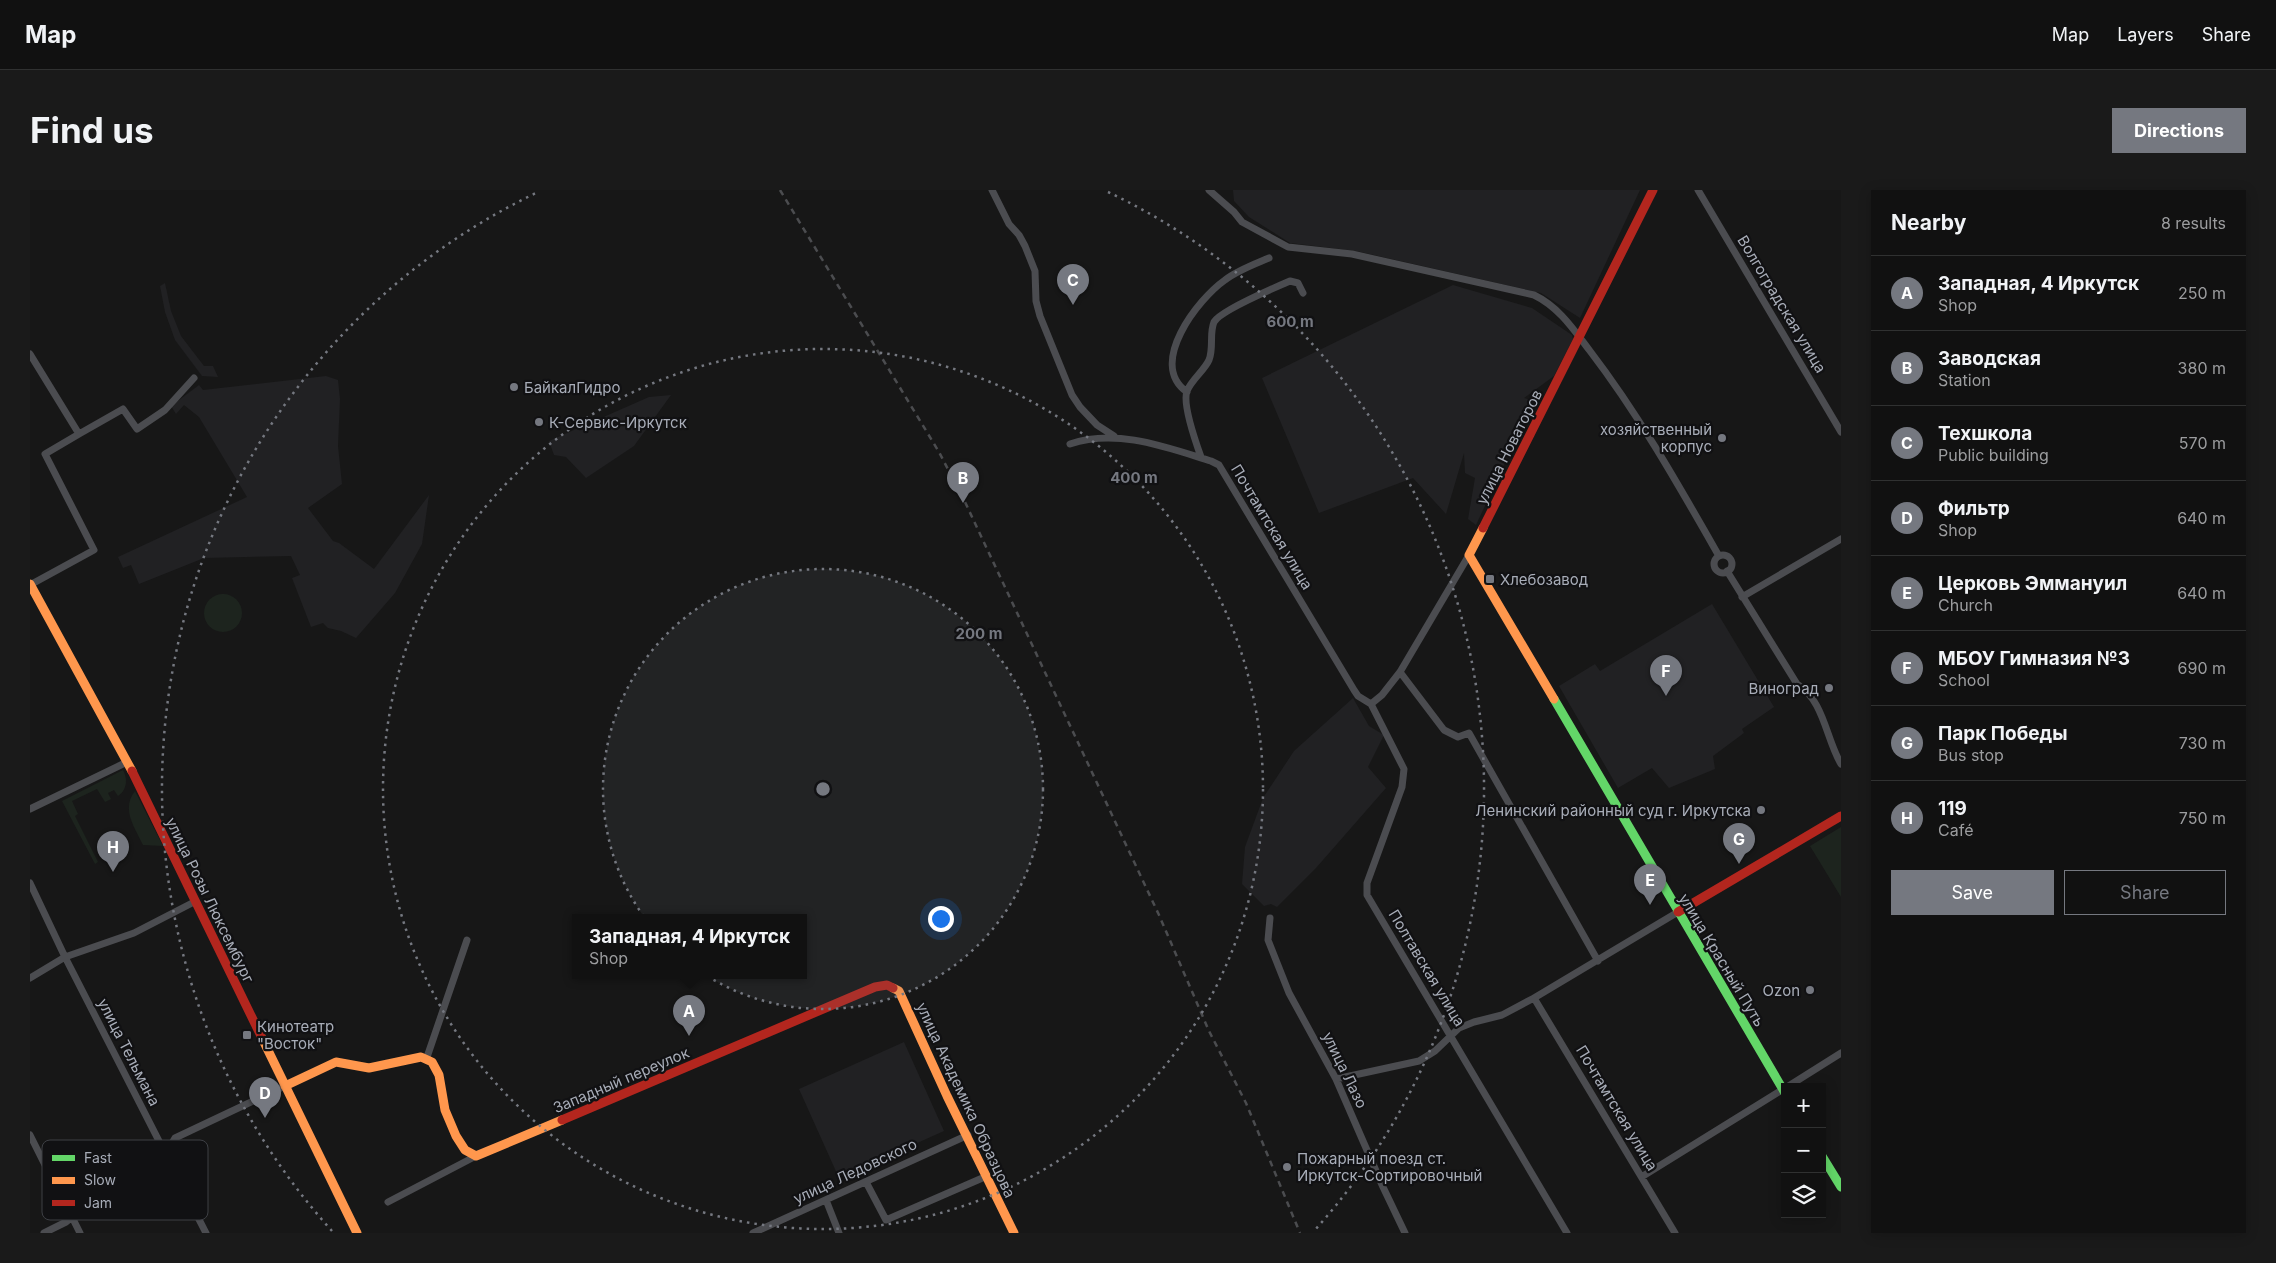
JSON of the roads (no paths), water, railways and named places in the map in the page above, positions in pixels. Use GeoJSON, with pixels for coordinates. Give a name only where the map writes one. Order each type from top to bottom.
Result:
{"type":"FeatureCollection","features":[{"type":"Feature","properties":{"kind":"street"},"geometry":{"type":"LineString","coordinates":[[992,190],[1009,224],[1019,235],[1035,271],[1036,301],[1040,316],[1072,395],[1080,408],[1097,425],[1116,438]]}},
{"type":"Feature","properties":{"kind":"street"},"geometry":{"type":"LineString","coordinates":[[1210,190],[1242,222],[1288,247],[1352,254],[1534,295],[1543,300],[1560,313],[1616,384],[1683,492],[1719,556]]}},
{"type":"Feature","properties":{"kind":"street","name":"улица Новаторов"},"geometry":{"type":"LineString","coordinates":[[1371,704],[1382,695],[1400,672],[1469,555],[1653,190]]}},
{"type":"Feature","properties":{"kind":"street","name":"Волгоградская улица"},"geometry":{"type":"LineString","coordinates":[[1698,190],[1841,432]]}},
{"type":"Feature","properties":{"kind":"street"},"geometry":{"type":"LineString","coordinates":[[1187,392],[1177,383],[1172,368],[1176,346],[1186,322],[1226,279],[1270,258]]}},
{"type":"Feature","properties":{"kind":"street"},"geometry":{"type":"LineString","coordinates":[[1200,458],[1186,399],[1187,392],[1208,362],[1212,348],[1212,327],[1219,315],[1290,281],[1298,283],[1303,293]]}},
{"type":"Feature","properties":{"kind":"street"},"geometry":{"type":"LineString","coordinates":[[30,354],[79,434]]}},
{"type":"Feature","properties":{"kind":"street"},"geometry":{"type":"LineString","coordinates":[[30,585],[94,550],[45,454],[123,409],[136,429],[165,410],[194,378]]}},
{"type":"Feature","properties":{"kind":"street","name":"Почтамтская улица"},"geometry":{"type":"LineString","coordinates":[[1070,444],[1085,438],[1103,436],[1146,442],[1219,465],[1354,690],[1358,696],[1371,704]]}},
{"type":"Feature","properties":{"kind":"street"},"geometry":{"type":"LineString","coordinates":[[1742,597],[1841,539]]}},
{"type":"Feature","properties":{"kind":"street","name":"улица Красный Путь"},"geometry":{"type":"LineString","coordinates":[[1469,555],[1678,912],[1781,1083]]}},
{"type":"Feature","properties":{"kind":"street"},"geometry":{"type":"LineString","coordinates":[[1725,555],[1730,559],[1731,566],[1727,571],[1721,572],[1716,569],[1715,560],[1719,556],[1725,555]]}},
{"type":"Feature","properties":{"kind":"street"},"geometry":{"type":"LineString","coordinates":[[1727,571],[1797,684],[1804,690],[1819,712],[1841,764]]}},
{"type":"Feature","properties":{"kind":"street","name":"улица Розы Люксембург"},"geometry":{"type":"LineString","coordinates":[[30,585],[127,762],[357,1233]]}},
{"type":"Feature","properties":{"kind":"street"},"geometry":{"type":"LineString","coordinates":[[1400,672],[1444,730],[1458,737],[1468,733],[1598,961]]}},
{"type":"Feature","properties":{"kind":"street","name":"Полтавская улица"},"geometry":{"type":"LineString","coordinates":[[1371,704],[1404,769],[1402,788],[1366,883],[1367,895],[1568,1233]]}},
{"type":"Feature","properties":{"kind":"street"},"geometry":{"type":"LineString","coordinates":[[30,809],[127,762]]}},
{"type":"Feature","properties":{"kind":"street"},"geometry":{"type":"LineString","coordinates":[[1336,1078],[1418,1061],[1435,1051],[1456,1030],[1474,1022],[1502,1015],[1534,998],[1841,816]]}},
{"type":"Feature","properties":{"kind":"street","name":"улица Тельмана"},"geometry":{"type":"LineString","coordinates":[[30,883],[65,957],[157,1140]]}},
{"type":"Feature","properties":{"kind":"street"},"geometry":{"type":"LineString","coordinates":[[30,978],[65,957],[134,933],[196,901]]}},
{"type":"Feature","properties":{"kind":"street","name":"улица Лазо"},"geometry":{"type":"LineString","coordinates":[[1270,918],[1268,940],[1286,984],[1336,1078],[1405,1233]]}},
{"type":"Feature","properties":{"kind":"street"},"geometry":{"type":"LineString","coordinates":[[426,1060],[467,940]]}},
{"type":"Feature","properties":{"kind":"street","name":"улица Академика Образцова"},"geometry":{"type":"LineString","coordinates":[[887,985],[899,991],[1014,1233]]}},
{"type":"Feature","properties":{"kind":"street","name":"Западный переулок"},"geometry":{"type":"LineString","coordinates":[[476,1156],[876,987],[887,985]]}},
{"type":"Feature","properties":{"kind":"street","name":"Почтамтская улица"},"geometry":{"type":"LineString","coordinates":[[1534,998],[1643,1176],[1675,1233]]}},
{"type":"Feature","properties":{"kind":"street"},"geometry":{"type":"LineString","coordinates":[[1794,1083],[1841,1053]]}},
{"type":"Feature","properties":{"kind":"street"},"geometry":{"type":"LineString","coordinates":[[174,1140],[336,1062],[369,1068],[421,1057],[432,1062],[439,1074],[445,1110],[456,1136],[465,1150],[476,1156]]}},
{"type":"Feature","properties":{"kind":"street"},"geometry":{"type":"LineString","coordinates":[[1643,1176],[1781,1091]]}},
{"type":"Feature","properties":{"kind":"street"},"geometry":{"type":"LineString","coordinates":[[30,1135],[42,1159]]}},
{"type":"Feature","properties":{"kind":"street","name":"улица Ледовского"},"geometry":{"type":"LineString","coordinates":[[753,1233],[968,1135]]}},
{"type":"Feature","properties":{"kind":"street"},"geometry":{"type":"LineString","coordinates":[[388,1202],[476,1156]]}},
{"type":"Feature","properties":{"kind":"street"},"geometry":{"type":"LineString","coordinates":[[1826,1163],[1841,1187]]}},
{"type":"Feature","properties":{"kind":"street"},"geometry":{"type":"LineString","coordinates":[[866,1182],[886,1220],[987,1176]]}},
{"type":"Feature","properties":{"kind":"street"},"geometry":{"type":"LineString","coordinates":[[826,1200],[839,1233]]}},
{"type":"Feature","properties":{"kind":"street"},"geometry":{"type":"LineString","coordinates":[[44,1233],[68,1220]]}},
{"type":"Feature","properties":{"kind":"street"},"geometry":{"type":"LineString","coordinates":[[74,1220],[80,1233]]}},
{"type":"Feature","properties":{"kind":"street","name":"улица Тельмана"},"geometry":{"type":"LineString","coordinates":[[199,1220],[206,1233]]}},
{"type":"Feature","properties":{"kind":"railway"},"geometry":{"type":"LineString","coordinates":[[780,190],[939,452],[965,502],[1159,915],[1209,1031],[1246,1103],[1300,1233]]}},
{"type":"Feature","properties":{"kind":"place","name":"Техшкола"},"geometry":{"type":"Point","coordinates":[1073,305]}},
{"type":"Feature","properties":{"kind":"place","name":"БайкалГидро"},"geometry":{"type":"Point","coordinates":[514,387]}},
{"type":"Feature","properties":{"kind":"place","name":"К-Сервис-Иркутск"},"geometry":{"type":"Point","coordinates":[539,422]}},
{"type":"Feature","properties":{"kind":"place","name":"хозяйственный корпус"},"geometry":{"type":"Point","coordinates":[1722,438]}},
{"type":"Feature","properties":{"kind":"place","name":"Заводская"},"geometry":{"type":"Point","coordinates":[963,503]}},
{"type":"Feature","properties":{"kind":"place","name":"Хлебозавод"},"geometry":{"type":"Point","coordinates":[1490,579]}},
{"type":"Feature","properties":{"kind":"place","name":"Виноград"},"geometry":{"type":"Point","coordinates":[1829,688]}},
{"type":"Feature","properties":{"kind":"place","name":"МБОУ Гимназия №3"},"geometry":{"type":"Point","coordinates":[1666,696]}},
{"type":"Feature","properties":{"kind":"place","name":"Ленинский районный суд г. Иркутска"},"geometry":{"type":"Point","coordinates":[1761,810]}},
{"type":"Feature","properties":{"kind":"place","name":"Парк Победы"},"geometry":{"type":"Point","coordinates":[1739,864]}},
{"type":"Feature","properties":{"kind":"place","name":"119"},"geometry":{"type":"Point","coordinates":[113,872]}},
{"type":"Feature","properties":{"kind":"place","name":"Церковь Эммануил"},"geometry":{"type":"Point","coordinates":[1650,905]}},
{"type":"Feature","properties":{"kind":"place","name":"Ozon"},"geometry":{"type":"Point","coordinates":[1810,990]}},
{"type":"Feature","properties":{"kind":"place","name":"Кинотеатр \"Восток\""},"geometry":{"type":"Point","coordinates":[247,1035]}},
{"type":"Feature","properties":{"kind":"place","name":"Западная, 4 Иркутск"},"geometry":{"type":"Point","coordinates":[689,1036]}},
{"type":"Feature","properties":{"kind":"place","name":"Фильтр"},"geometry":{"type":"Point","coordinates":[265,1118]}},
{"type":"Feature","properties":{"kind":"place","name":"Пожарный поезд ст. Иркутск-Сортировочный"},"geometry":{"type":"Point","coordinates":[1287,1167]}}]}
